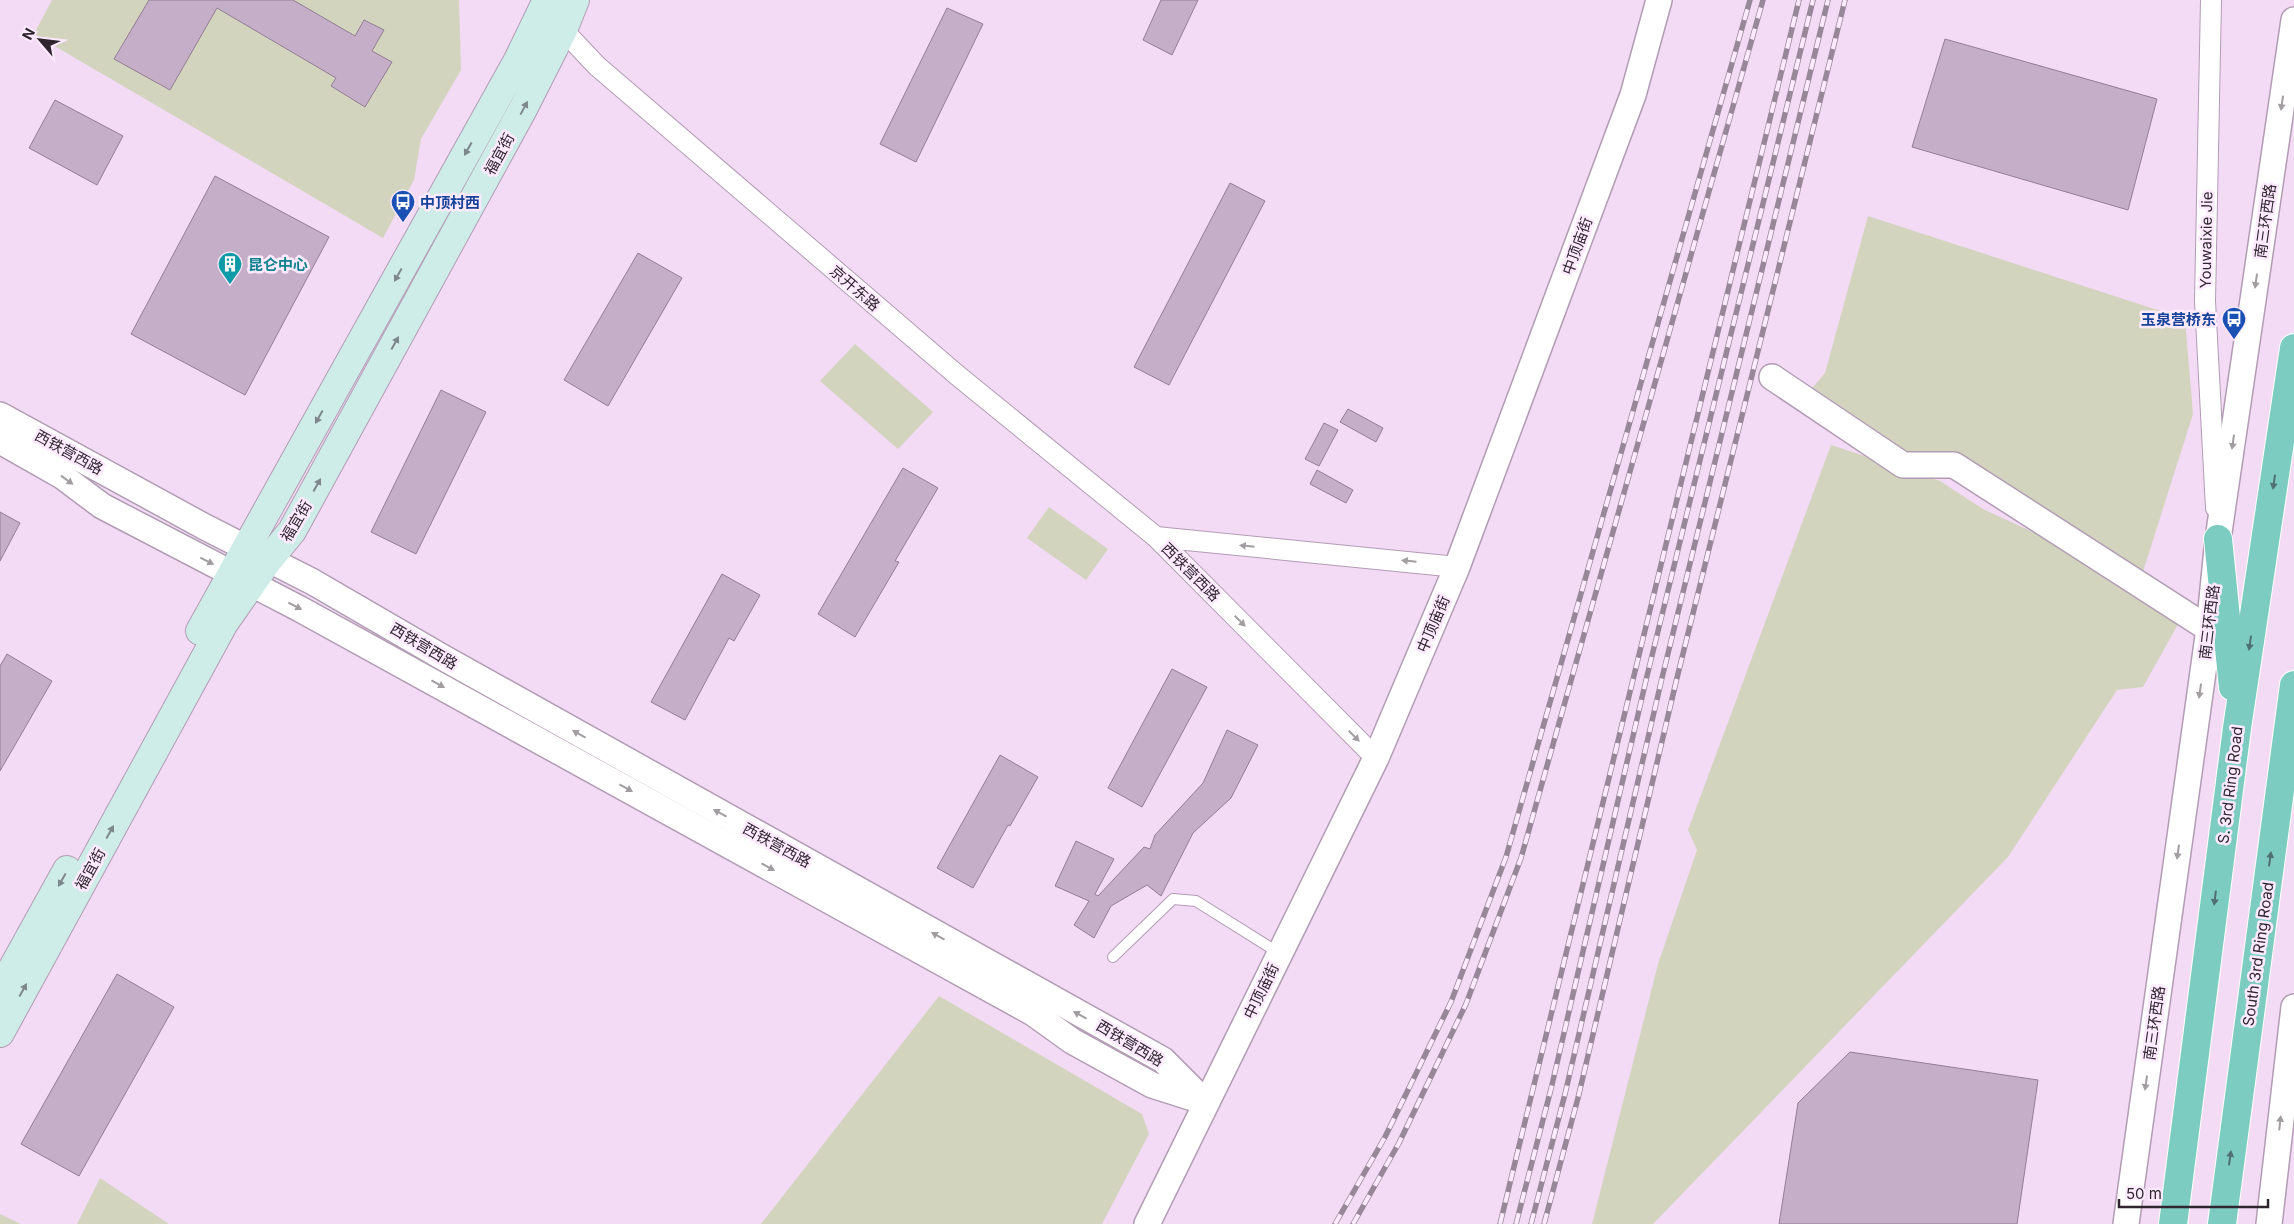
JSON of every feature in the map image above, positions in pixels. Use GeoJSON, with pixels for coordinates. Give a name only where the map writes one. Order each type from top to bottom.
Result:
{"type":"FeatureCollection","features":[{"type":"Feature","properties":{"kind":"highway","name":"S. 3rd Ring Road"},"geometry":{"type":"LineString","coordinates":[[2173,1224],[2237,728],[2294,348]]}},
{"type":"Feature","properties":{"kind":"highway"},"geometry":{"type":"LineString","coordinates":[[2218,539],[2237,728]]}},
{"type":"Feature","properties":{"kind":"highway","name":"South 3rd Ring Road"},"geometry":{"type":"LineString","coordinates":[[2222,1224],[2294,685]]}},
{"type":"Feature","properties":{"kind":"main road","name":"福宜街"},"geometry":{"type":"LineString","coordinates":[[257,553],[292,531],[523,109],[563,30],[575,0]]}},
{"type":"Feature","properties":{"kind":"main road","name":"福宜街"},"geometry":{"type":"LineString","coordinates":[[0,991],[257,553],[513,69],[543,3]]}},
{"type":"Feature","properties":{"kind":"main road","name":"福宜街"},"geometry":{"type":"LineString","coordinates":[[0,1033],[224,623],[242,579]]}},
{"type":"Feature","properties":{"kind":"street","name":"中顶庙街"},"geometry":{"type":"LineString","coordinates":[[1147,1224],[1376,758],[1457,567],[1633,95],[1660,0]]}},
{"type":"Feature","properties":{"kind":"street","name":"Youwaixie Jie"},"geometry":{"type":"LineString","coordinates":[[2211,0],[2205,301],[2218,539]]}},
{"type":"Feature","properties":{"kind":"street"},"geometry":{"type":"LineString","coordinates":[[543,3],[563,30]]}},
{"type":"Feature","properties":{"kind":"street","name":"南三环西路"},"geometry":{"type":"LineString","coordinates":[[2126,1224],[2209,629],[2218,539],[2294,20]]}},
{"type":"Feature","properties":{"kind":"street","name":"京开东路"},"geometry":{"type":"LineString","coordinates":[[563,30],[597,66],[942,362],[1156,537]]}},
{"type":"Feature","properties":{"kind":"street"},"geometry":{"type":"LineString","coordinates":[[1772,377],[1903,464],[1954,466],[2209,629]]}},
{"type":"Feature","properties":{"kind":"street","name":"西铁营西路"},"geometry":{"type":"LineString","coordinates":[[0,415],[314,582],[450,662],[1163,1060],[1206,1102]]}},
{"type":"Feature","properties":{"kind":"street","name":"西铁营西路"},"geometry":{"type":"LineString","coordinates":[[0,442],[62,476],[102,506],[242,579],[1034,1013],[1072,1041],[1112,1063],[1152,1084],[1206,1102]]}},
{"type":"Feature","properties":{"kind":"street","name":"西铁营西路"},"geometry":{"type":"LineString","coordinates":[[1156,537],[1457,567]]}},
{"type":"Feature","properties":{"kind":"street","name":"西铁营西路"},"geometry":{"type":"LineString","coordinates":[[1156,537],[1376,758]]}},
{"type":"Feature","properties":{"kind":"street"},"geometry":{"type":"LineString","coordinates":[[2269,1224],[2294,1007]]}},
{"type":"Feature","properties":{"kind":"lane"},"geometry":{"type":"LineString","coordinates":[[1113,957],[1173,899],[1196,901],[1279,953]]}},
{"type":"Feature","properties":{"kind":"green space"},"geometry":{"type":"Polygon","coordinates":[[[52,0],[459,0],[461,70],[421,139],[414,180],[383,238],[34,34],[52,0]]]}},
{"type":"Feature","properties":{"kind":"green space"},"geometry":{"type":"Polygon","coordinates":[[[1868,216],[2185,319],[2193,414],[2142,575],[1963,460],[1903,457],[1808,393],[1825,373],[1868,216]]]}},
{"type":"Feature","properties":{"kind":"green space"},"geometry":{"type":"Polygon","coordinates":[[[855,344],[933,412],[898,449],[820,381],[855,344]]]}},
{"type":"Feature","properties":{"kind":"green space"},"geometry":{"type":"Polygon","coordinates":[[[1831,445],[1940,481],[1983,509],[2033,532],[2181,619],[2143,687],[2117,690],[2008,857],[1653,1224],[1592,1224],[1658,964],[1697,850],[1688,830],[1831,445]]]}},
{"type":"Feature","properties":{"kind":"green space"},"geometry":{"type":"Polygon","coordinates":[[[1049,507],[1108,549],[1086,580],[1027,538],[1049,507]]]}},
{"type":"Feature","properties":{"kind":"green space"},"geometry":{"type":"Polygon","coordinates":[[[939,996],[1142,1114],[1149,1134],[1102,1224],[761,1224],[939,996]]]}},
{"type":"Feature","properties":{"kind":"green space"},"geometry":{"type":"Polygon","coordinates":[[[100,1178],[169,1224],[77,1224],[100,1178]]]}},
{"type":"Feature","properties":{"kind":"green space"},"geometry":{"type":"Polygon","coordinates":[[[0,1214],[21,1224],[0,1224],[0,1214]]]}},
{"type":"Feature","properties":{"kind":"building"},"geometry":{"type":"Polygon","coordinates":[[[149,0],[293,0],[355,36],[364,20],[384,30],[372,51],[392,62],[365,107],[331,86],[336,78],[217,8],[170,90],[114,59],[149,0]]]}},
{"type":"Feature","properties":{"kind":"building"},"geometry":{"type":"Polygon","coordinates":[[[1161,0],[1198,0],[1172,55],[1143,40],[1161,0]]]}},
{"type":"Feature","properties":{"kind":"building"},"geometry":{"type":"Polygon","coordinates":[[[947,8],[983,24],[916,162],[880,144],[947,8]]]}},
{"type":"Feature","properties":{"kind":"building"},"geometry":{"type":"Polygon","coordinates":[[[1945,39],[2157,99],[2128,210],[1912,147],[1945,39]]]}},
{"type":"Feature","properties":{"kind":"building"},"geometry":{"type":"Polygon","coordinates":[[[55,100],[123,136],[97,185],[29,148],[55,100]]]}},
{"type":"Feature","properties":{"kind":"building","name":"昆仑中心"},"geometry":{"type":"Polygon","coordinates":[[[215,176],[329,237],[245,395],[131,334],[215,176]]]}},
{"type":"Feature","properties":{"kind":"building"},"geometry":{"type":"Polygon","coordinates":[[[1230,183],[1265,201],[1169,385],[1134,367],[1230,183]]]}},
{"type":"Feature","properties":{"kind":"building"},"geometry":{"type":"Polygon","coordinates":[[[638,253],[682,278],[608,406],[564,380],[638,253]]]}},
{"type":"Feature","properties":{"kind":"building"},"geometry":{"type":"Polygon","coordinates":[[[441,390],[486,412],[416,554],[371,532],[441,390]]]}},
{"type":"Feature","properties":{"kind":"building"},"geometry":{"type":"Polygon","coordinates":[[[1348,409],[1383,428],[1376,442],[1340,422],[1348,409]]]}},
{"type":"Feature","properties":{"kind":"building"},"geometry":{"type":"Polygon","coordinates":[[[1324,423],[1338,430],[1319,466],[1305,459],[1324,423]]]}},
{"type":"Feature","properties":{"kind":"building"},"geometry":{"type":"Polygon","coordinates":[[[903,468],[938,488],[895,561],[899,562],[855,637],[818,614],[903,468]]]}},
{"type":"Feature","properties":{"kind":"building"},"geometry":{"type":"Polygon","coordinates":[[[1317,470],[1353,490],[1346,503],[1310,484],[1317,470]]]}},
{"type":"Feature","properties":{"kind":"building"},"geometry":{"type":"Polygon","coordinates":[[[0,512],[20,523],[0,561],[0,512]]]}},
{"type":"Feature","properties":{"kind":"building"},"geometry":{"type":"Polygon","coordinates":[[[722,574],[760,595],[734,641],[729,638],[685,720],[651,702],[722,574]]]}},
{"type":"Feature","properties":{"kind":"building"},"geometry":{"type":"Polygon","coordinates":[[[7,654],[52,681],[0,771],[0,666],[7,654]]]}},
{"type":"Feature","properties":{"kind":"building"},"geometry":{"type":"Polygon","coordinates":[[[1172,669],[1207,687],[1142,807],[1108,788],[1172,669]]]}},
{"type":"Feature","properties":{"kind":"building"},"geometry":{"type":"Polygon","coordinates":[[[1227,730],[1258,745],[1231,798],[1193,833],[1161,896],[1147,885],[1111,906],[1094,938],[1074,925],[1089,901],[1055,886],[1076,841],[1114,859],[1095,894],[1098,896],[1144,847],[1150,849],[1155,835],[1203,783],[1227,730]]]}},
{"type":"Feature","properties":{"kind":"building"},"geometry":{"type":"Polygon","coordinates":[[[1000,755],[1038,777],[1010,826],[1008,825],[973,888],[937,868],[1000,755]]]}},
{"type":"Feature","properties":{"kind":"building"},"geometry":{"type":"Polygon","coordinates":[[[117,974],[174,1007],[79,1176],[21,1144],[117,974]]]}},
{"type":"Feature","properties":{"kind":"building"},"geometry":{"type":"Polygon","coordinates":[[[1850,1052],[2038,1080],[2017,1224],[1779,1224],[1798,1103],[1850,1052]]]}},
{"type":"Feature","properties":{"kind":"railway"},"geometry":{"type":"LineString","coordinates":[[1335,1224],[1385,1137],[1451,1002],[1506,857],[1750,0]]}},
{"type":"Feature","properties":{"kind":"railway"},"geometry":{"type":"LineString","coordinates":[[1353,1224],[1399,1143],[1466,1004],[1521,858],[1763,0]]}},
{"type":"Feature","properties":{"kind":"railway"},"geometry":{"type":"LineString","coordinates":[[1500,1224],[1799,0]]}},
{"type":"Feature","properties":{"kind":"railway"},"geometry":{"type":"LineString","coordinates":[[1516,1224],[1551,1089],[1647,676],[1813,0]]}},
{"type":"Feature","properties":{"kind":"railway"},"geometry":{"type":"LineString","coordinates":[[1531,1224],[1565,1094],[1662,678],[1828,0]]}},
{"type":"Feature","properties":{"kind":"railway"},"geometry":{"type":"LineString","coordinates":[[1544,1224],[1578,1098],[1676,682],[1845,0]]}},
{"type":"Feature","properties":{"kind":"place","name":"中顶村西"},"geometry":{"type":"Point","coordinates":[403,223]}},
{"type":"Feature","properties":{"kind":"place","name":"昆仑中心"},"geometry":{"type":"Point","coordinates":[230,285]}},
{"type":"Feature","properties":{"kind":"place","name":"玉泉营桥东"},"geometry":{"type":"Point","coordinates":[2234,340]}}]}
